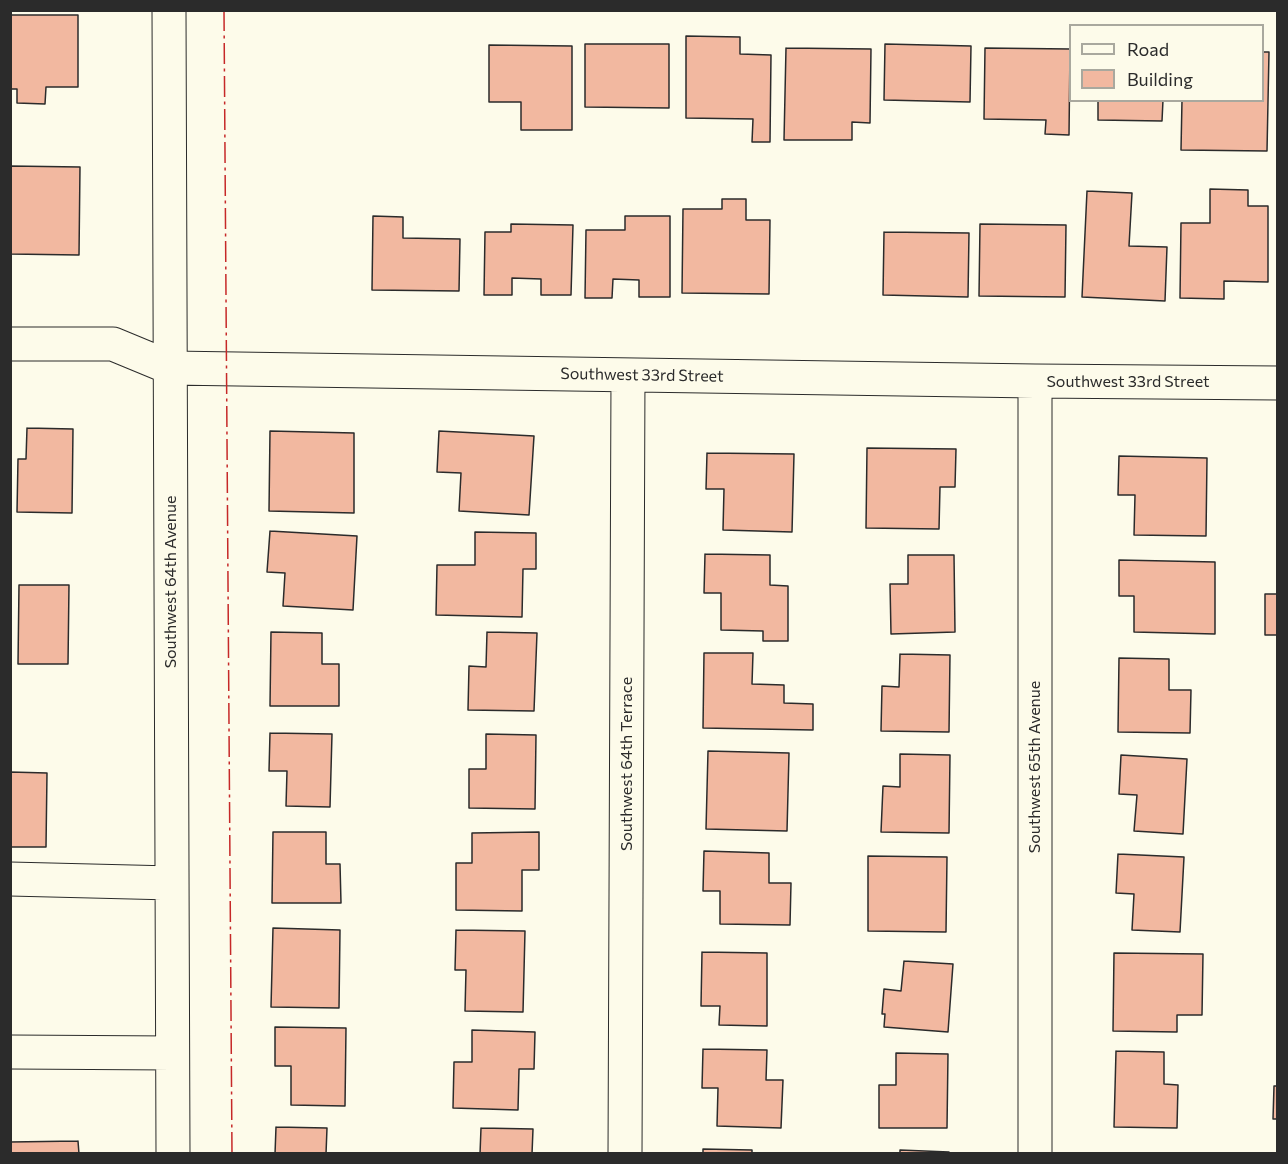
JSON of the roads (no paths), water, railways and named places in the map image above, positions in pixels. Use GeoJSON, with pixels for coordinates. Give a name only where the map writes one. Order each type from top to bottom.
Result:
{"type":"FeatureCollection","features":[{"type":"Feature","properties":{"kind":"street","name":"Southwest 64th Avenue"},"geometry":{"type":"LineString","coordinates":[[169,10],[173,1154]]}},
{"type":"Feature","properties":{"kind":"street","name":"Southwest 33rd Street"},"geometry":{"type":"LineString","coordinates":[[10,344],[113,344],[171,368],[1278,383]]}},
{"type":"Feature","properties":{"kind":"street","name":"Southwest 64th Terrace"},"geometry":{"type":"LineString","coordinates":[[625,1154],[628,375]]}},
{"type":"Feature","properties":{"kind":"street","name":"Southwest 65th Avenue"},"geometry":{"type":"LineString","coordinates":[[1035,381],[1035,1154]]}},
{"type":"Feature","properties":{"kind":"street"},"geometry":{"type":"LineString","coordinates":[[10,879],[172,883]]}},
{"type":"Feature","properties":{"kind":"street"},"geometry":{"type":"LineString","coordinates":[[10,1052],[172,1053]]}}]}
